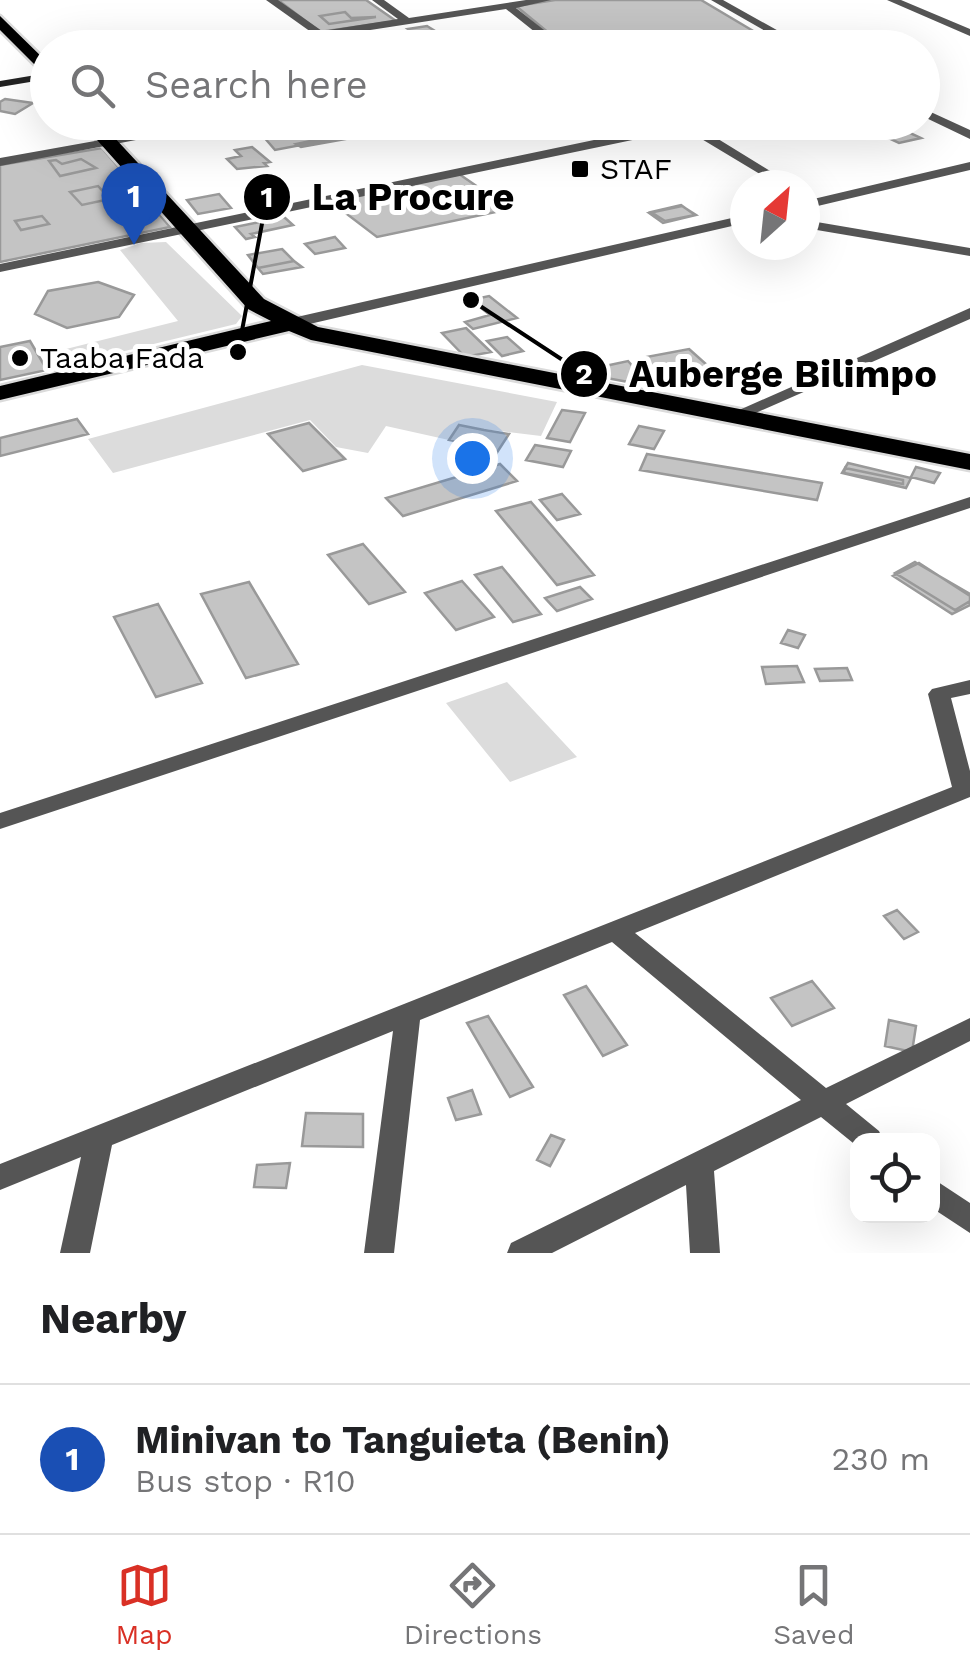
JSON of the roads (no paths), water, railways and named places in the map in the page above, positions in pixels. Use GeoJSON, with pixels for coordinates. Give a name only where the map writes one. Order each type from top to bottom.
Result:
{"type":"FeatureCollection","features":[{"type":"Feature","properties":{"kind":"highway"},"geometry":{"type":"LineString","coordinates":[[0,21],[30,55]]}},
{"type":"Feature","properties":{"kind":"highway"},"geometry":{"type":"LineString","coordinates":[[104,140],[189,226],[256,304],[288,324],[354,344],[970,462]]}},
{"type":"Feature","properties":{"kind":"highway"},"geometry":{"type":"LineString","coordinates":[[0,393],[288,324]]}},
{"type":"Feature","properties":{"kind":"main road"},"geometry":{"type":"LineString","coordinates":[[0,84],[30,78]]}},
{"type":"Feature","properties":{"kind":"street"},"geometry":{"type":"LineString","coordinates":[[271,0],[314,30]]}},
{"type":"Feature","properties":{"kind":"street"},"geometry":{"type":"LineString","coordinates":[[376,0],[407,21]]}},
{"type":"Feature","properties":{"kind":"street"},"geometry":{"type":"LineString","coordinates":[[347,30],[546,0]]}},
{"type":"Feature","properties":{"kind":"street"},"geometry":{"type":"LineString","coordinates":[[716,0],[771,30]]}},
{"type":"Feature","properties":{"kind":"street"},"geometry":{"type":"LineString","coordinates":[[892,0],[970,33]]}},
{"type":"Feature","properties":{"kind":"street"},"geometry":{"type":"LineString","coordinates":[[508,6],[539,30]]}},
{"type":"Feature","properties":{"kind":"street"},"geometry":{"type":"LineString","coordinates":[[940,120],[970,135]]}},
{"type":"Feature","properties":{"kind":"street"},"geometry":{"type":"LineString","coordinates":[[0,162],[128,140]]}},
{"type":"Feature","properties":{"kind":"street"},"geometry":{"type":"LineString","coordinates":[[0,268],[608,140]]}},
{"type":"Feature","properties":{"kind":"street"},"geometry":{"type":"LineString","coordinates":[[717,140],[764,170]]}},
{"type":"Feature","properties":{"kind":"street"},"geometry":{"type":"LineString","coordinates":[[820,199],[966,169]]}},
{"type":"Feature","properties":{"kind":"street"},"geometry":{"type":"LineString","coordinates":[[288,324],[730,222]]}},
{"type":"Feature","properties":{"kind":"street"},"geometry":{"type":"LineString","coordinates":[[820,227],[970,252]]}},
{"type":"Feature","properties":{"kind":"street"},"geometry":{"type":"LineString","coordinates":[[736,416],[970,313]]}},
{"type":"Feature","properties":{"kind":"street"},"geometry":{"type":"LineString","coordinates":[[0,821],[970,502]]}},
{"type":"Feature","properties":{"kind":"street"},"geometry":{"type":"LineString","coordinates":[[0,1178],[967,792],[939,694],[970,687]]}},
{"type":"Feature","properties":{"kind":"street"},"geometry":{"type":"LineString","coordinates":[[615,931],[861,1133]]}},
{"type":"Feature","properties":{"kind":"street"},"geometry":{"type":"LineString","coordinates":[[380,1253],[408,1014]]}},
{"type":"Feature","properties":{"kind":"street"},"geometry":{"type":"LineString","coordinates":[[522,1253],[970,1029]]}},
{"type":"Feature","properties":{"kind":"street"},"geometry":{"type":"LineString","coordinates":[[75,1253],[99,1138]]}},
{"type":"Feature","properties":{"kind":"street"},"geometry":{"type":"LineString","coordinates":[[699,1164],[705,1253]]}},
{"type":"Feature","properties":{"kind":"street"},"geometry":{"type":"LineString","coordinates":[[940,1196],[970,1220]]}},
{"type":"Feature","properties":{"kind":"place","name":"STAF"},"geometry":{"type":"Point","coordinates":[580,169]}},
{"type":"Feature","properties":{"kind":"place","name":"Minivan to Tanguieta (Benin)"},"geometry":{"type":"Point","coordinates":[134,245]}},
{"type":"Feature","properties":{"kind":"place","name":"Auberge Bilimpo"},"geometry":{"type":"Point","coordinates":[471,300]}},
{"type":"Feature","properties":{"kind":"place","name":"La Procure"},"geometry":{"type":"Point","coordinates":[238,352]}},
{"type":"Feature","properties":{"kind":"place","name":"Taaba Fada"},"geometry":{"type":"Point","coordinates":[20,358]}}]}
